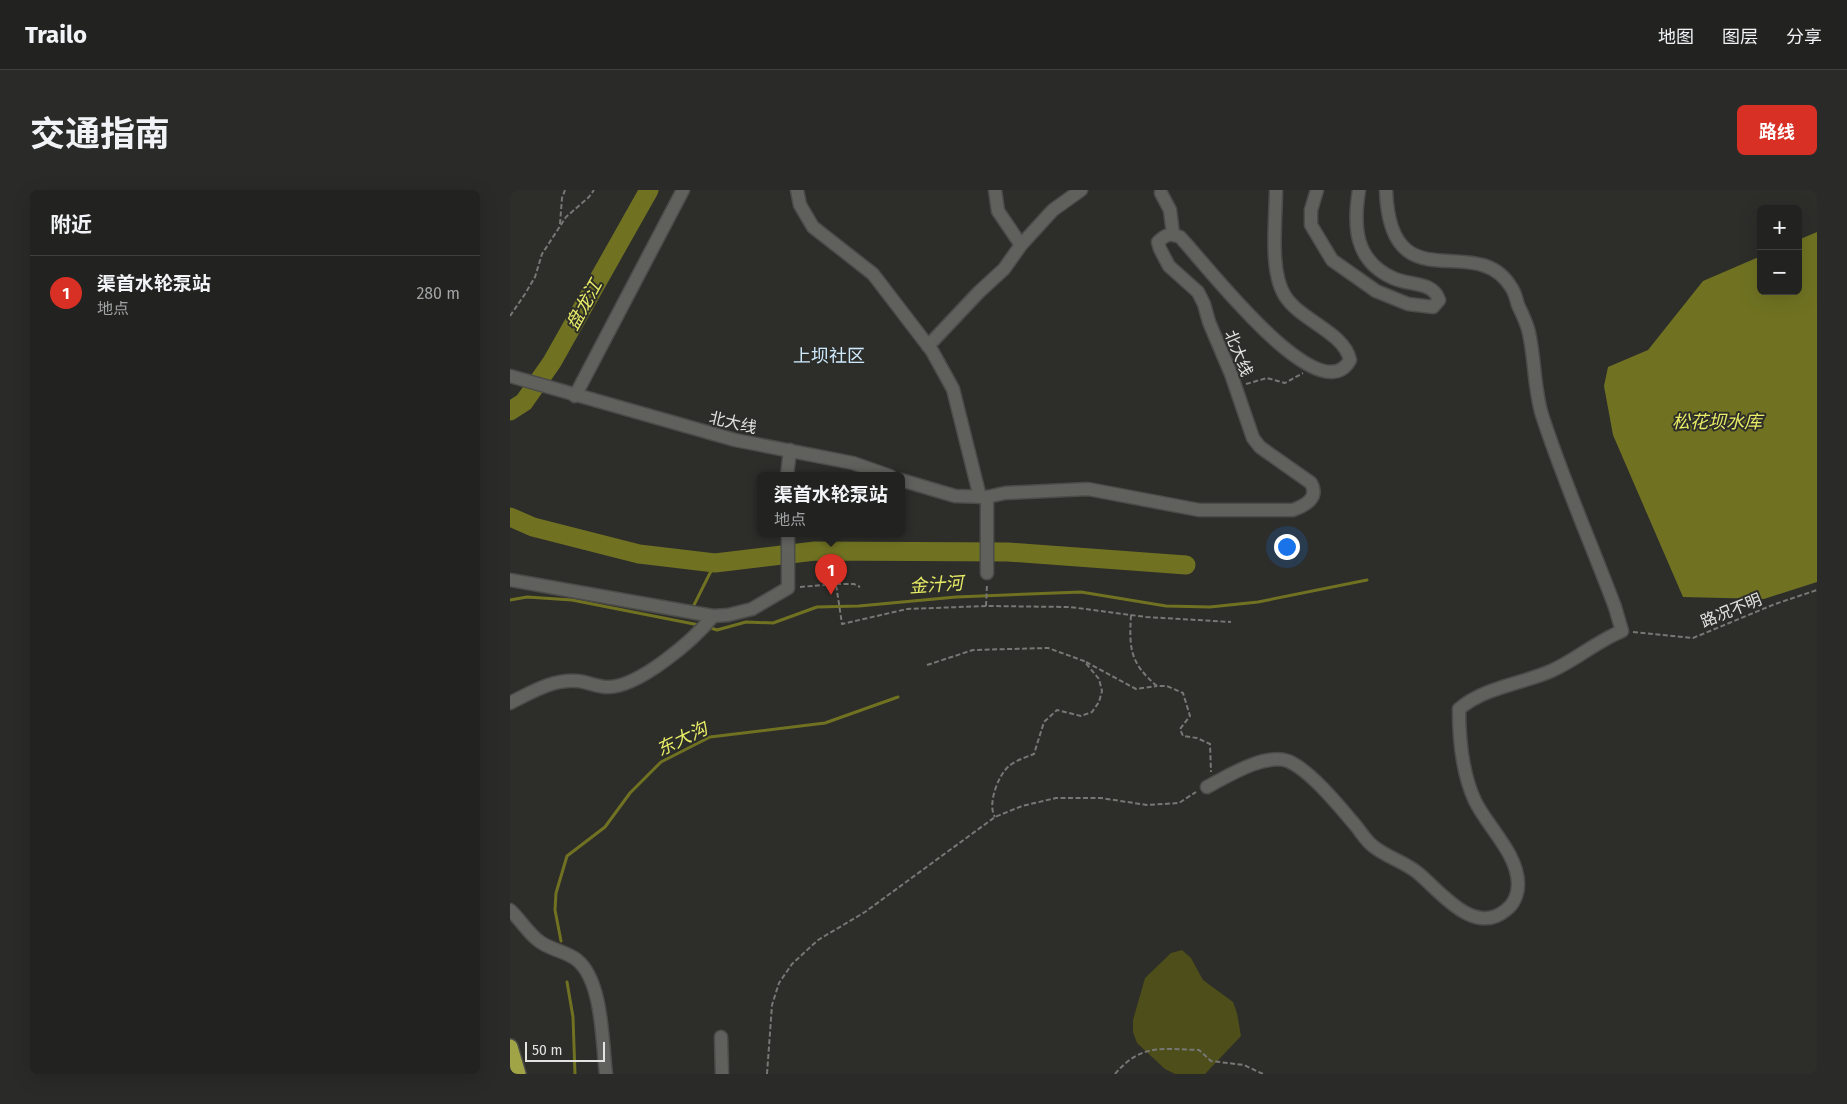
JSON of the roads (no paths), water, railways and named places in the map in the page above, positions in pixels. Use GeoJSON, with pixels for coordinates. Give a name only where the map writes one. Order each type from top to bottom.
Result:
{"type":"FeatureCollection","features":[{"type":"Feature","properties":{"kind":"highway"},"geometry":{"type":"LineString","coordinates":[[510,1047],[518,1074]]}},
{"type":"Feature","properties":{"kind":"street"},"geometry":{"type":"LineString","coordinates":[[573,396],[683,190]]}},
{"type":"Feature","properties":{"kind":"street"},"geometry":{"type":"LineString","coordinates":[[796,190],[800,204],[813,227],[872,274],[928,346],[953,390],[984,497],[987,520],[987,573]]}},
{"type":"Feature","properties":{"kind":"street"},"geometry":{"type":"LineString","coordinates":[[995,190],[998,211],[1021,245]]}},
{"type":"Feature","properties":{"kind":"street"},"geometry":{"type":"LineString","coordinates":[[928,346],[978,292],[1004,268],[1021,245],[1053,210],[1081,190]]}},
{"type":"Feature","properties":{"kind":"street","name":"北大线"},"geometry":{"type":"LineString","coordinates":[[905,481],[956,496],[984,497],[1088,489],[1200,510],[1293,510],[1305,505],[1312,498],[1314,489],[1311,483],[1260,447],[1253,438],[1236,387],[1198,292],[1169,266],[1160,250],[1158,242],[1164,235],[1173,234],[1187,243],[1254,322],[1314,368],[1330,372],[1346,367],[1350,360],[1343,344],[1297,310],[1282,289],[1276,264],[1276,190]]}},
{"type":"Feature","properties":{"kind":"street"},"geometry":{"type":"LineString","coordinates":[[1317,190],[1311,210],[1310,225],[1332,260],[1376,291],[1408,304],[1433,307],[1439,300],[1436,292],[1429,287],[1394,278],[1366,260],[1360,246],[1357,226],[1359,190]]}},
{"type":"Feature","properties":{"kind":"street"},"geometry":{"type":"LineString","coordinates":[[1207,787],[1259,761],[1285,760],[1334,799],[1372,846],[1417,872],[1452,905],[1487,919],[1500,916],[1510,907],[1516,895],[1518,882],[1508,850],[1475,801],[1465,766],[1459,734],[1459,708],[1472,698],[1552,670],[1609,636],[1622,631],[1541,413],[1529,332],[1511,287],[1495,270],[1478,263],[1449,262],[1424,257],[1400,246],[1392,231],[1386,190]]}},
{"type":"Feature","properties":{"kind":"street"},"geometry":{"type":"LineString","coordinates":[[1160,193],[1170,210],[1173,234]]}},
{"type":"Feature","properties":{"kind":"street","name":"北大线"},"geometry":{"type":"LineString","coordinates":[[512,377],[573,396],[735,440],[853,463],[879,472]]}},
{"type":"Feature","properties":{"kind":"street"},"geometry":{"type":"LineString","coordinates":[[787,472],[790,450]]}},
{"type":"Feature","properties":{"kind":"street"},"geometry":{"type":"LineString","coordinates":[[510,580],[660,605],[707,618],[728,616],[752,609],[788,588],[788,537]]}},
{"type":"Feature","properties":{"kind":"street"},"geometry":{"type":"LineString","coordinates":[[510,703],[555,681],[578,681],[607,687],[628,684],[699,634],[707,618]]}},
{"type":"Feature","properties":{"kind":"street"},"geometry":{"type":"LineString","coordinates":[[510,910],[539,942],[572,957],[588,972],[595,988],[606,1074]]}},
{"type":"Feature","properties":{"kind":"street"},"geometry":{"type":"LineString","coordinates":[[721,1037],[722,1074]]}},
{"type":"Feature","properties":{"kind":"water","name":"松花坝水库"},"geometry":{"type":"Polygon","coordinates":[[[1817,232],[1817,582],[1764,599],[1683,597],[1613,435],[1604,386],[1608,367],[1648,350],[1703,281],[1757,258],[1757,295],[1802,295],[1802,238],[1817,232]]]}},
{"type":"Feature","properties":{"kind":"waterway","name":"盘龙江"},"geometry":{"type":"LineString","coordinates":[[510,411],[524,402],[552,362],[649,190]]}},
{"type":"Feature","properties":{"kind":"waterway"},"geometry":{"type":"LineString","coordinates":[[510,517],[533,527],[639,554],[715,563],[815,551],[1008,552],[1186,565]]}},
{"type":"Feature","properties":{"kind":"waterway"},"geometry":{"type":"LineString","coordinates":[[692,609],[715,563]]}},
{"type":"Feature","properties":{"kind":"waterway","name":"金汁河"},"geometry":{"type":"LineString","coordinates":[[708,627],[717,630],[746,622],[773,623],[817,607],[859,606],[956,597],[1081,592],[1166,606],[1210,607],[1258,602],[1367,580]]}},
{"type":"Feature","properties":{"kind":"waterway","name":"金汁河"},"geometry":{"type":"LineString","coordinates":[[510,600],[527,597],[572,600],[699,625]]}},
{"type":"Feature","properties":{"kind":"waterway","name":"东大沟"},"geometry":{"type":"LineString","coordinates":[[561,941],[555,910],[556,893],[567,856],[605,827],[630,793],[661,762],[710,737],[825,723],[898,697]]}},
{"type":"Feature","properties":{"kind":"waterway","name":"东大沟"},"geometry":{"type":"LineString","coordinates":[[567,982],[573,1017],[575,1074]]}},
{"type":"Feature","properties":{"kind":"place","name":"渠首水轮泵站"},"geometry":{"type":"Point","coordinates":[831,595]}},
{"type":"Feature","properties":{"kind":"district","name":"上坝社区"},"geometry":{"type":"Point","coordinates":[829,356]}}]}
